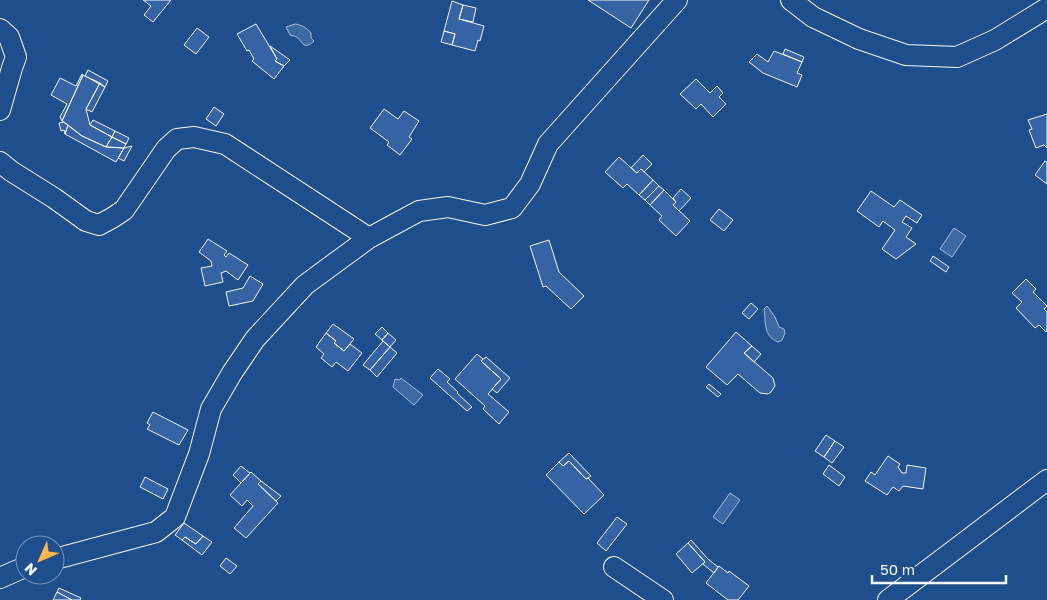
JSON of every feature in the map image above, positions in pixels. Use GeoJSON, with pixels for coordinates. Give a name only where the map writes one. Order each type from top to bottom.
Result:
{"type":"FeatureCollection","features":[{"type":"Feature","properties":{"kind":"street"},"geometry":{"type":"LineString","coordinates":[[65,556],[156,532],[175,517],[199,454],[211,409],[255,339],[305,285],[369,238],[419,211],[448,207],[485,215],[512,208],[530,184],[548,144],[677,0]]}},
{"type":"Feature","properties":{"kind":"street"},"geometry":{"type":"LineString","coordinates":[[791,0],[813,17],[859,39],[906,55],[957,56],[995,40],[1047,8]]}},
{"type":"Feature","properties":{"kind":"street"},"geometry":{"type":"LineString","coordinates":[[0,29],[9,38],[16,57],[0,110]]}},
{"type":"Feature","properties":{"kind":"street"},"geometry":{"type":"LineString","coordinates":[[0,162],[86,221],[99,225],[124,210],[171,144],[177,139],[194,137],[225,144],[369,238]]}},
{"type":"Feature","properties":{"kind":"street"},"geometry":{"type":"LineString","coordinates":[[888,600],[1047,480]]}},
{"type":"Feature","properties":{"kind":"street"},"geometry":{"type":"LineString","coordinates":[[614,567],[663,600]]}},
{"type":"Feature","properties":{"kind":"street"},"geometry":{"type":"LineString","coordinates":[[0,578],[15,571]]}},
{"type":"Feature","properties":{"kind":"water"},"geometry":{"type":"Polygon","coordinates":[[[295,24],[308,30],[314,41],[304,45],[297,37],[290,35],[286,27],[295,24]]]}},
{"type":"Feature","properties":{"kind":"water"},"geometry":{"type":"Polygon","coordinates":[[[954,228],[966,236],[952,257],[940,249],[954,228]]]}},
{"type":"Feature","properties":{"kind":"water"},"geometry":{"type":"Polygon","coordinates":[[[767,306],[779,327],[784,329],[785,333],[782,340],[778,342],[770,336],[766,328],[764,309],[767,306]]]}},
{"type":"Feature","properties":{"kind":"water"},"geometry":{"type":"Polygon","coordinates":[[[401,378],[423,395],[414,405],[393,387],[395,379],[400,380],[401,378]]]}},
{"type":"Feature","properties":{"kind":"water"},"geometry":{"type":"Polygon","coordinates":[[[730,493],[740,500],[723,524],[713,517],[730,493]]]}},
{"type":"Feature","properties":{"kind":"building"},"geometry":{"type":"Polygon","coordinates":[[[143,0],[171,0],[153,22],[144,15],[151,6],[143,0]]]}},
{"type":"Feature","properties":{"kind":"building"},"geometry":{"type":"Polygon","coordinates":[[[588,0],[649,0],[631,28],[588,0]]]}},
{"type":"Feature","properties":{"kind":"building"},"geometry":{"type":"Polygon","coordinates":[[[452,1],[463,5],[459,19],[484,26],[475,51],[452,45],[455,34],[444,31],[452,1]]]}},
{"type":"Feature","properties":{"kind":"building"},"geometry":{"type":"Polygon","coordinates":[[[463,5],[476,8],[473,22],[459,19],[463,5]]]}},
{"type":"Feature","properties":{"kind":"building"},"geometry":{"type":"Polygon","coordinates":[[[256,24],[277,59],[275,61],[284,66],[274,79],[252,61],[254,59],[249,50],[247,51],[237,34],[256,24]]]}},
{"type":"Feature","properties":{"kind":"building"},"geometry":{"type":"Polygon","coordinates":[[[197,28],[209,37],[196,54],[184,45],[197,28]]]}},
{"type":"Feature","properties":{"kind":"building"},"geometry":{"type":"Polygon","coordinates":[[[444,31],[455,34],[452,45],[441,42],[444,31]]]}},
{"type":"Feature","properties":{"kind":"building"},"geometry":{"type":"Polygon","coordinates":[[[270,46],[290,60],[284,66],[275,61],[277,59],[270,46]]]}},
{"type":"Feature","properties":{"kind":"building"},"geometry":{"type":"Polygon","coordinates":[[[785,49],[804,57],[802,62],[783,54],[785,49]]]}},
{"type":"Feature","properties":{"kind":"building"},"geometry":{"type":"Polygon","coordinates":[[[774,51],[802,62],[797,73],[802,75],[797,87],[763,73],[749,62],[757,54],[768,62],[774,51]]]}},
{"type":"Feature","properties":{"kind":"building"},"geometry":{"type":"Polygon","coordinates":[[[88,70],[108,81],[105,87],[85,76],[88,70]]]}},
{"type":"Feature","properties":{"kind":"building"},"geometry":{"type":"Polygon","coordinates":[[[82,74],[62,121],[60,117],[67,104],[51,95],[60,78],[76,86],[82,74]]]}},
{"type":"Feature","properties":{"kind":"building"},"geometry":{"type":"Polygon","coordinates":[[[83,75],[100,83],[86,109],[90,125],[112,137],[106,147],[82,136],[62,121],[83,75]]]}},
{"type":"Feature","properties":{"kind":"building"},"geometry":{"type":"Polygon","coordinates":[[[696,79],[710,93],[717,86],[723,93],[719,97],[726,104],[713,117],[701,104],[696,109],[680,94],[696,79]]]}},
{"type":"Feature","properties":{"kind":"building"},"geometry":{"type":"Polygon","coordinates":[[[100,83],[105,87],[92,112],[86,109],[100,83]]]}},
{"type":"Feature","properties":{"kind":"building"},"geometry":{"type":"Polygon","coordinates":[[[214,107],[224,114],[216,126],[206,119],[214,107]]]}},
{"type":"Feature","properties":{"kind":"building"},"geometry":{"type":"Polygon","coordinates":[[[384,109],[398,119],[404,111],[419,121],[409,137],[412,139],[400,155],[387,145],[389,142],[370,128],[384,109]]]}},
{"type":"Feature","properties":{"kind":"building"},"geometry":{"type":"Polygon","coordinates":[[[1047,114],[1047,148],[1044,145],[1036,148],[1029,130],[1032,129],[1028,120],[1047,114]]]}},
{"type":"Feature","properties":{"kind":"building"},"geometry":{"type":"Polygon","coordinates":[[[93,120],[115,131],[112,137],[90,125],[93,120]]]}},
{"type":"Feature","properties":{"kind":"building"},"geometry":{"type":"Polygon","coordinates":[[[64,122],[68,125],[65,134],[64,130],[61,131],[59,123],[64,122]]]}},
{"type":"Feature","properties":{"kind":"building"},"geometry":{"type":"Polygon","coordinates":[[[68,125],[82,136],[106,147],[124,148],[116,162],[65,134],[68,125]]]}},
{"type":"Feature","properties":{"kind":"building"},"geometry":{"type":"Polygon","coordinates":[[[115,131],[129,138],[126,144],[112,137],[115,131]]]}},
{"type":"Feature","properties":{"kind":"building"},"geometry":{"type":"Polygon","coordinates":[[[112,137],[126,144],[124,148],[106,147],[112,137]]]}},
{"type":"Feature","properties":{"kind":"building"},"geometry":{"type":"Polygon","coordinates":[[[132,146],[124,161],[118,158],[124,148],[132,146]]]}},
{"type":"Feature","properties":{"kind":"building"},"geometry":{"type":"Polygon","coordinates":[[[643,155],[652,164],[644,172],[641,169],[637,173],[631,168],[643,155]]]}},
{"type":"Feature","properties":{"kind":"building"},"geometry":{"type":"Polygon","coordinates":[[[619,157],[637,173],[641,169],[653,180],[639,195],[627,184],[623,188],[605,172],[619,157]]]}},
{"type":"Feature","properties":{"kind":"building"},"geometry":{"type":"Polygon","coordinates":[[[1045,161],[1047,162],[1047,184],[1035,175],[1045,161]]]}},
{"type":"Feature","properties":{"kind":"building"},"geometry":{"type":"Polygon","coordinates":[[[653,180],[659,186],[645,200],[639,195],[653,180]]]}},
{"type":"Feature","properties":{"kind":"building"},"geometry":{"type":"Polygon","coordinates":[[[659,186],[664,190],[650,205],[645,200],[659,186]]]}},
{"type":"Feature","properties":{"kind":"building"},"geometry":{"type":"Polygon","coordinates":[[[681,189],[691,198],[679,211],[673,205],[676,202],[673,198],[681,189]]]}},
{"type":"Feature","properties":{"kind":"building"},"geometry":{"type":"Polygon","coordinates":[[[664,190],[676,202],[673,205],[690,221],[676,236],[659,220],[662,216],[650,205],[664,190]]]}},
{"type":"Feature","properties":{"kind":"building"},"geometry":{"type":"Polygon","coordinates":[[[871,191],[894,207],[900,200],[922,215],[917,223],[906,216],[902,222],[912,228],[906,237],[916,244],[896,259],[882,249],[895,230],[883,221],[879,227],[857,211],[871,191]]]}},
{"type":"Feature","properties":{"kind":"building"},"geometry":{"type":"Polygon","coordinates":[[[719,209],[733,220],[724,231],[710,220],[719,209]]]}},
{"type":"Feature","properties":{"kind":"building"},"geometry":{"type":"Polygon","coordinates":[[[208,239],[227,251],[224,255],[226,257],[229,253],[248,265],[238,280],[226,271],[221,273],[223,282],[205,286],[201,268],[212,266],[211,261],[199,252],[208,239]]]}},
{"type":"Feature","properties":{"kind":"building"},"geometry":{"type":"Polygon","coordinates":[[[549,240],[559,272],[584,296],[571,309],[546,286],[543,287],[530,246],[549,240]]]}},
{"type":"Feature","properties":{"kind":"building"},"geometry":{"type":"Polygon","coordinates":[[[933,256],[949,267],[946,272],[930,261],[933,256]]]}},
{"type":"Feature","properties":{"kind":"building"},"geometry":{"type":"Polygon","coordinates":[[[250,276],[263,284],[253,301],[229,306],[226,292],[243,288],[250,276]]]}},
{"type":"Feature","properties":{"kind":"building"},"geometry":{"type":"Polygon","coordinates":[[[1026,279],[1036,289],[1033,292],[1047,306],[1044,309],[1047,312],[1046,332],[1039,325],[1035,328],[1016,308],[1022,302],[1012,293],[1026,279]]]}},
{"type":"Feature","properties":{"kind":"building"},"geometry":{"type":"Polygon","coordinates":[[[751,303],[758,309],[749,319],[742,313],[751,303]]]}},
{"type":"Feature","properties":{"kind":"building"},"geometry":{"type":"Polygon","coordinates":[[[333,324],[354,339],[344,351],[326,333],[333,324]]]}},
{"type":"Feature","properties":{"kind":"building"},"geometry":{"type":"Polygon","coordinates":[[[382,327],[388,333],[382,340],[375,334],[382,327]]]}},
{"type":"Feature","properties":{"kind":"building"},"geometry":{"type":"Polygon","coordinates":[[[736,332],[752,346],[744,353],[773,378],[775,386],[768,394],[760,393],[738,374],[727,385],[706,367],[736,332]]]}},
{"type":"Feature","properties":{"kind":"building"},"geometry":{"type":"Polygon","coordinates":[[[326,333],[344,351],[350,344],[362,353],[348,371],[336,362],[332,367],[321,358],[324,354],[316,347],[326,333]]]}},
{"type":"Feature","properties":{"kind":"building"},"geometry":{"type":"Polygon","coordinates":[[[388,333],[396,340],[390,347],[382,340],[388,333]]]}},
{"type":"Feature","properties":{"kind":"building"},"geometry":{"type":"Polygon","coordinates":[[[383,341],[390,347],[370,370],[363,365],[383,341]]]}},
{"type":"Feature","properties":{"kind":"building"},"geometry":{"type":"Polygon","coordinates":[[[752,346],[761,354],[754,362],[744,353],[752,346]]]}},
{"type":"Feature","properties":{"kind":"building"},"geometry":{"type":"Polygon","coordinates":[[[390,347],[397,353],[377,377],[370,370],[390,347]]]}},
{"type":"Feature","properties":{"kind":"building"},"geometry":{"type":"Polygon","coordinates":[[[477,354],[483,359],[481,361],[501,379],[488,394],[509,412],[499,424],[483,409],[485,406],[455,379],[477,354]]]}},
{"type":"Feature","properties":{"kind":"building"},"geometry":{"type":"Polygon","coordinates":[[[486,357],[510,378],[497,393],[492,389],[501,379],[481,361],[486,357]]]}},
{"type":"Feature","properties":{"kind":"building"},"geometry":{"type":"Polygon","coordinates":[[[438,369],[450,379],[447,382],[472,407],[467,411],[430,378],[438,369]]]}},
{"type":"Feature","properties":{"kind":"building"},"geometry":{"type":"Polygon","coordinates":[[[709,384],[721,394],[718,397],[706,387],[709,384]]]}},
{"type":"Feature","properties":{"kind":"building"},"geometry":{"type":"Polygon","coordinates":[[[153,412],[188,430],[179,445],[147,429],[150,425],[147,423],[153,412]]]}},
{"type":"Feature","properties":{"kind":"building"},"geometry":{"type":"Polygon","coordinates":[[[826,435],[835,441],[824,457],[815,451],[826,435]]]}},
{"type":"Feature","properties":{"kind":"building"},"geometry":{"type":"Polygon","coordinates":[[[835,441],[844,447],[832,463],[824,457],[835,441]]]}},
{"type":"Feature","properties":{"kind":"building"},"geometry":{"type":"Polygon","coordinates":[[[569,453],[591,476],[586,479],[569,461],[563,466],[559,462],[569,453]]]}},
{"type":"Feature","properties":{"kind":"building"},"geometry":{"type":"Polygon","coordinates":[[[888,456],[900,464],[898,467],[902,473],[906,473],[907,465],[926,468],[923,489],[903,486],[899,491],[893,487],[887,495],[865,481],[871,472],[875,475],[888,456]]]}},
{"type":"Feature","properties":{"kind":"building"},"geometry":{"type":"Polygon","coordinates":[[[569,461],[604,495],[584,514],[546,475],[559,462],[563,466],[569,461]]]}},
{"type":"Feature","properties":{"kind":"building"},"geometry":{"type":"Polygon","coordinates":[[[829,465],[845,477],[839,486],[823,474],[829,465]]]}},
{"type":"Feature","properties":{"kind":"building"},"geometry":{"type":"Polygon","coordinates":[[[241,466],[250,473],[241,483],[233,475],[241,466]]]}},
{"type":"Feature","properties":{"kind":"building"},"geometry":{"type":"Polygon","coordinates":[[[251,472],[261,481],[258,484],[278,503],[246,538],[234,528],[253,506],[247,500],[242,506],[230,495],[251,472]]]}},
{"type":"Feature","properties":{"kind":"building"},"geometry":{"type":"Polygon","coordinates":[[[145,477],[168,489],[163,499],[140,487],[145,477]]]}},
{"type":"Feature","properties":{"kind":"building"},"geometry":{"type":"Polygon","coordinates":[[[261,481],[281,496],[276,501],[258,484],[261,481]]]}},
{"type":"Feature","properties":{"kind":"building"},"geometry":{"type":"Polygon","coordinates":[[[617,517],[627,524],[606,551],[597,543],[617,517]]]}},
{"type":"Feature","properties":{"kind":"building"},"geometry":{"type":"Polygon","coordinates":[[[184,523],[203,536],[196,544],[185,537],[182,540],[175,535],[184,523]]]}},
{"type":"Feature","properties":{"kind":"building"},"geometry":{"type":"Polygon","coordinates":[[[203,536],[212,542],[202,555],[182,540],[185,537],[196,544],[203,536]]]}},
{"type":"Feature","properties":{"kind":"building"},"geometry":{"type":"Polygon","coordinates":[[[691,540],[718,567],[714,573],[703,564],[705,562],[688,543],[691,540]]]}},
{"type":"Feature","properties":{"kind":"building"},"geometry":{"type":"Polygon","coordinates":[[[688,543],[705,562],[692,573],[676,554],[688,543]]]}},
{"type":"Feature","properties":{"kind":"building"},"geometry":{"type":"Polygon","coordinates":[[[226,558],[237,566],[230,574],[220,566],[226,558]]]}},
{"type":"Feature","properties":{"kind":"building"},"geometry":{"type":"Polygon","coordinates":[[[719,566],[749,586],[738,600],[728,600],[706,583],[719,566]]]}},
{"type":"Feature","properties":{"kind":"building"},"geometry":{"type":"Polygon","coordinates":[[[59,588],[81,598],[80,600],[72,600],[57,592],[59,588]]]}},
{"type":"Feature","properties":{"kind":"building"},"geometry":{"type":"Polygon","coordinates":[[[57,592],[72,600],[53,600],[57,592]]]}}]}
